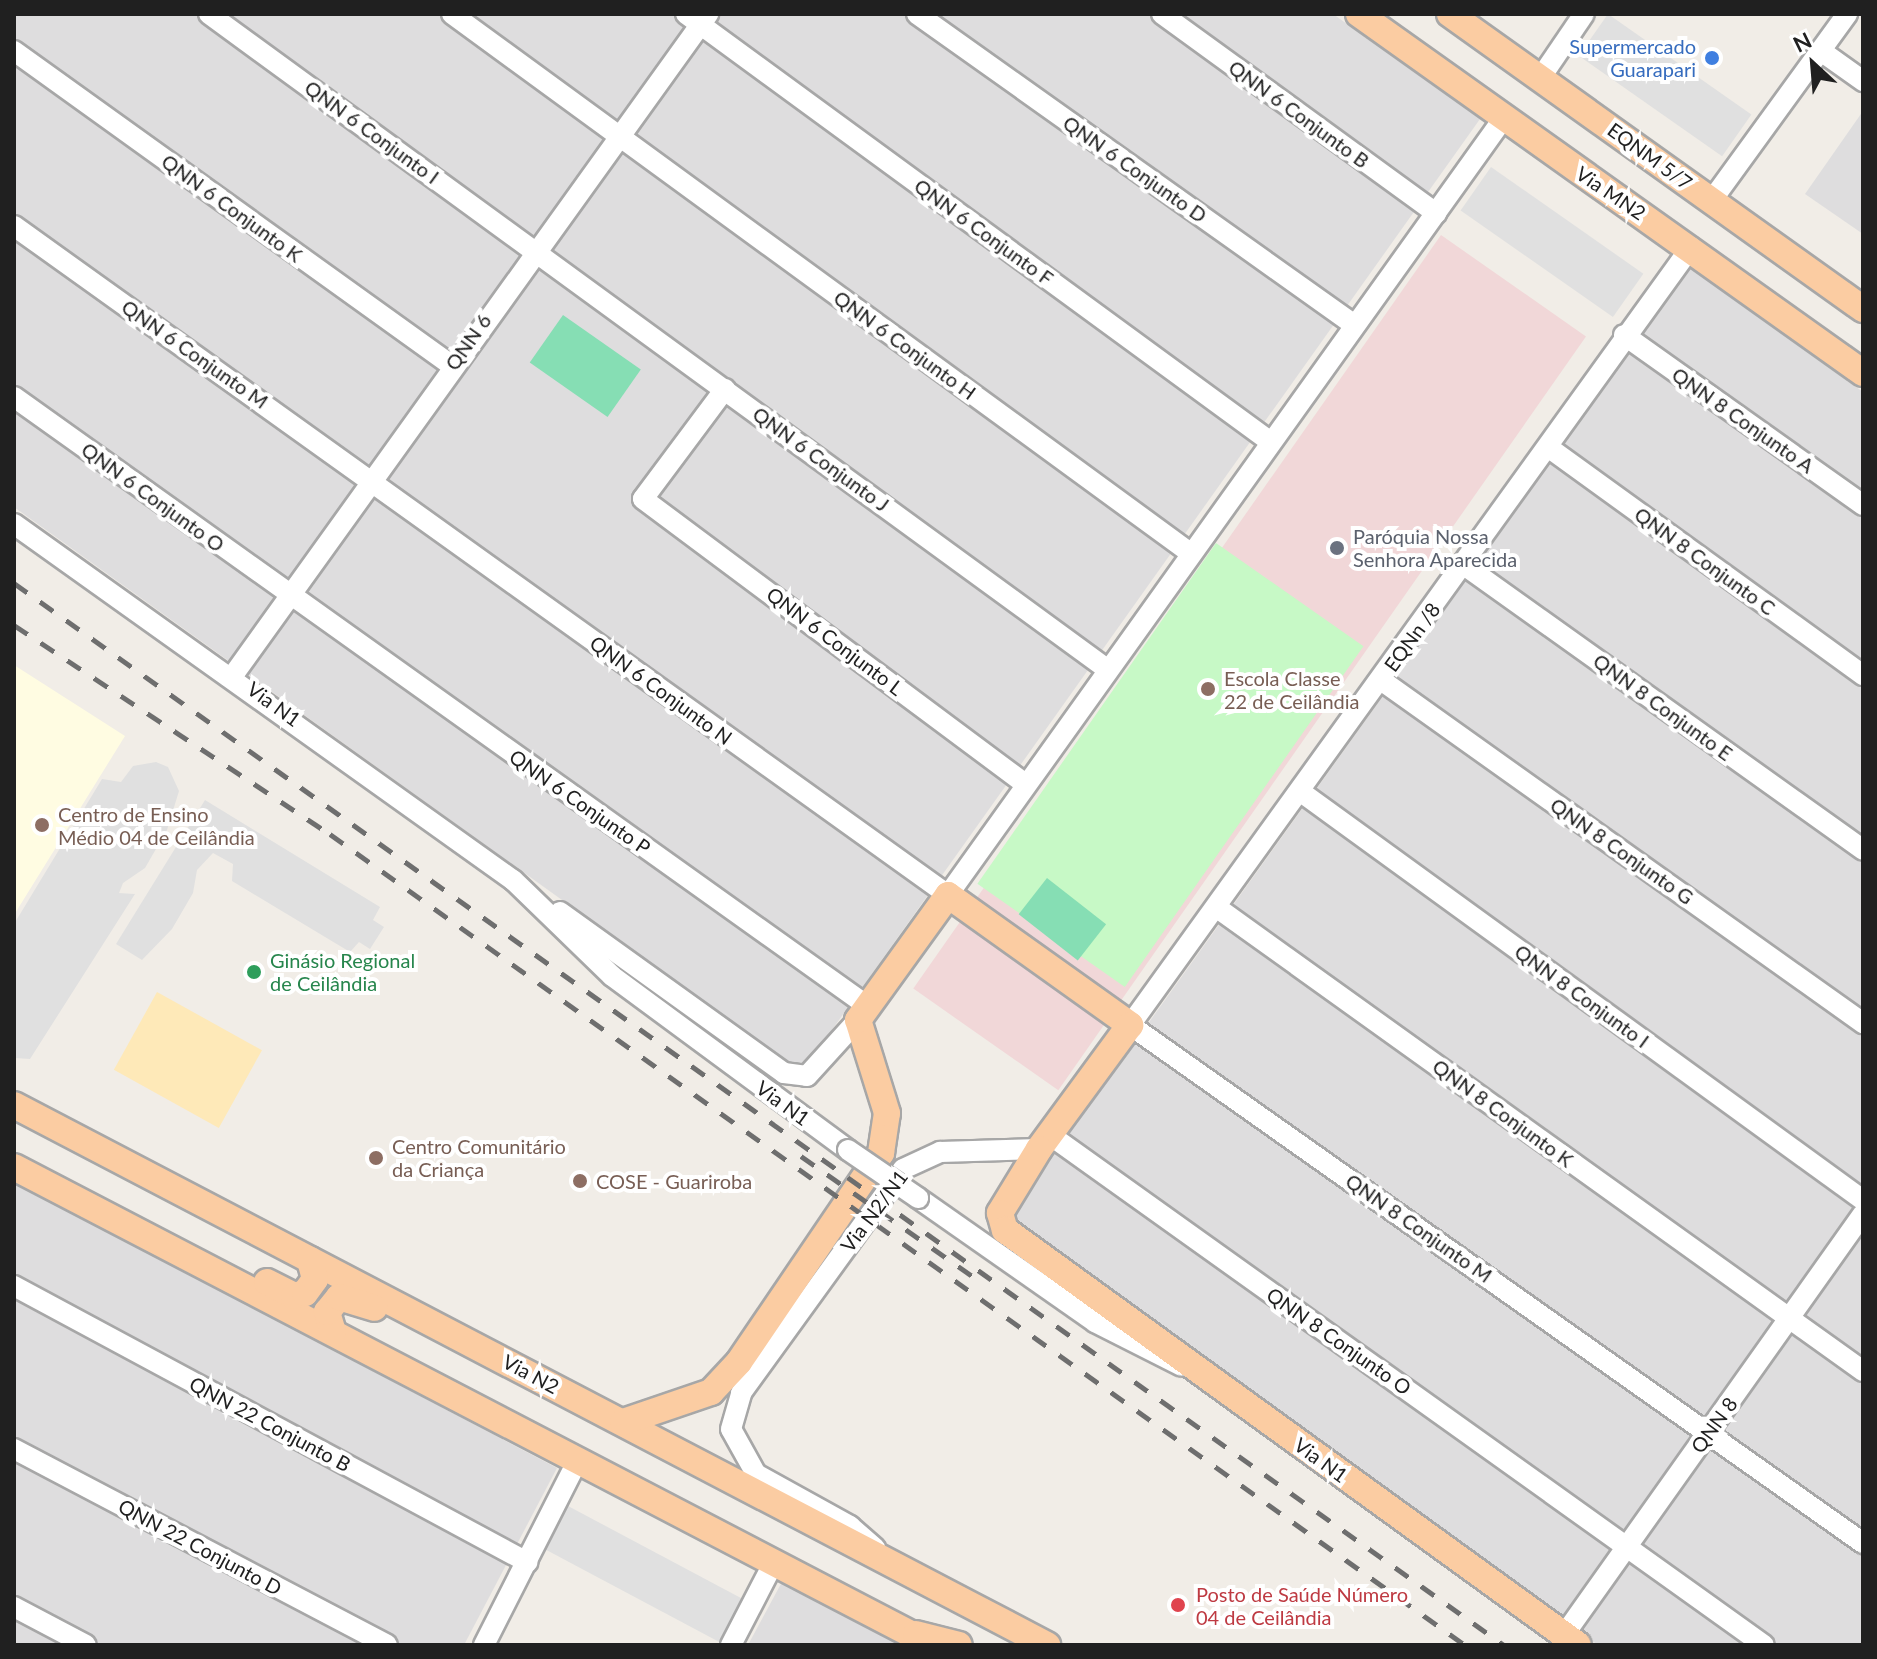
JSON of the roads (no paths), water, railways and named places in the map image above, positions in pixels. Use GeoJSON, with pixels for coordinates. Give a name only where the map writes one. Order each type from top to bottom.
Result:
{"type":"FeatureCollection","features":[{"type":"Feature","properties":{"kind":"main road","name":"Via MN2"},"geometry":{"type":"LineString","coordinates":[[1359,14],[1503,119],[1691,247],[1863,373]]}},
{"type":"Feature","properties":{"kind":"main road","name":"EQNM 5/7"},"geometry":{"type":"LineString","coordinates":[[1450,14],[1712,200]]}},
{"type":"Feature","properties":{"kind":"main road"},"geometry":{"type":"LineString","coordinates":[[1712,200],[1863,309]]}},
{"type":"Feature","properties":{"kind":"main road"},"geometry":{"type":"LineString","coordinates":[[1809,335],[1863,361]]}},
{"type":"Feature","properties":{"kind":"main road"},"geometry":{"type":"LineString","coordinates":[[623,1422],[711,1392],[739,1362],[881,1153],[887,1113],[864,1014],[948,895],[1130,1025],[1045,1142],[1000,1213],[1005,1230],[1197,1371]]}},
{"type":"Feature","properties":{"kind":"main road","name":"Via N2"},"geometry":{"type":"LineString","coordinates":[[14,1105],[1047,1645]]}},
{"type":"Feature","properties":{"kind":"main road"},"geometry":{"type":"LineString","coordinates":[[14,1167],[932,1645]]}},
{"type":"Feature","properties":{"kind":"main road"},"geometry":{"type":"LineString","coordinates":[[102,1212],[189,1242],[294,1296],[313,1285],[310,1260]]}},
{"type":"Feature","properties":{"kind":"main road"},"geometry":{"type":"LineString","coordinates":[[333,1332],[330,1305],[351,1295],[444,1346],[539,1378]]}},
{"type":"Feature","properties":{"kind":"main road","name":"Via N1"},"geometry":{"type":"LineString","coordinates":[[1197,1371],[1571,1640]]}},
{"type":"Feature","properties":{"kind":"main road"},"geometry":{"type":"LineString","coordinates":[[909,1632],[959,1645]]}},
{"type":"Feature","properties":{"kind":"street","name":"QNN 6 Conjunto I"},"geometry":{"type":"LineString","coordinates":[[209,14],[535,250]]}},
{"type":"Feature","properties":{"kind":"street","name":"QNN 6 Conjunto H"},"geometry":{"type":"LineString","coordinates":[[452,14],[1189,552]]}},
{"type":"Feature","properties":{"kind":"street","name":"QNN 6 Conjunto D"},"geometry":{"type":"LineString","coordinates":[[917,14],[1353,324]]}},
{"type":"Feature","properties":{"kind":"street","name":"QNN 6 Conjunto B"},"geometry":{"type":"LineString","coordinates":[[1162,14],[1436,213]]}},
{"type":"Feature","properties":{"kind":"street"},"geometry":{"type":"LineString","coordinates":[[1541,77],[1584,14]]}},
{"type":"Feature","properties":{"kind":"street","name":"EQNM 5/7"},"geometry":{"type":"LineString","coordinates":[[1712,200],[1847,14]]}},
{"type":"Feature","properties":{"kind":"street","name":"QNN 6"},"geometry":{"type":"LineString","coordinates":[[234,674],[375,483],[451,365],[620,139],[698,17]]}},
{"type":"Feature","properties":{"kind":"street","name":"QNN 6 Conjunto F"},"geometry":{"type":"LineString","coordinates":[[698,17],[1268,440]]}},
{"type":"Feature","properties":{"kind":"street","name":"QNN 6 Conjunto K"},"geometry":{"type":"LineString","coordinates":[[14,51],[451,365]]}},
{"type":"Feature","properties":{"kind":"street"},"geometry":{"type":"LineString","coordinates":[[1821,51],[1863,81]]}},
{"type":"Feature","properties":{"kind":"street"},"geometry":{"type":"LineString","coordinates":[[948,895],[1268,440],[1503,119]]}},
{"type":"Feature","properties":{"kind":"street","name":"QNN 6 Conjunto M"},"geometry":{"type":"LineString","coordinates":[[14,226],[375,483]]}},
{"type":"Feature","properties":{"kind":"street","name":"EQNn /8"},"geometry":{"type":"LineString","coordinates":[[1130,1025],[1464,565],[1624,335],[1691,247]]}},
{"type":"Feature","properties":{"kind":"street","name":"QNN 6 Conjunto J"},"geometry":{"type":"LineString","coordinates":[[535,250],[1107,669]]}},
{"type":"Feature","properties":{"kind":"street","name":"QNN 8 Conjunto A"},"geometry":{"type":"LineString","coordinates":[[1624,335],[1863,505]]}},
{"type":"Feature","properties":{"kind":"street","name":"QNN 6 Conjunto L"},"geometry":{"type":"LineString","coordinates":[[725,389],[643,499],[1026,784]]}},
{"type":"Feature","properties":{"kind":"street","name":"QNN 6 Conjunto O"},"geometry":{"type":"LineString","coordinates":[[14,397],[291,597]]}},
{"type":"Feature","properties":{"kind":"street","name":"QNN 8 Conjunto C"},"geometry":{"type":"LineString","coordinates":[[1548,447],[1863,675]]}},
{"type":"Feature","properties":{"kind":"street","name":"QNN 6 Conjunto N"},"geometry":{"type":"LineString","coordinates":[[375,483],[948,895]]}},
{"type":"Feature","properties":{"kind":"street","name":"Via N1"},"geometry":{"type":"LineString","coordinates":[[14,524],[234,674],[513,880],[612,976],[848,1150],[1131,1344],[1197,1371]]}},
{"type":"Feature","properties":{"kind":"street","name":"QNN 8 Conjunto E"},"geometry":{"type":"LineString","coordinates":[[1464,565],[1863,850]]}},
{"type":"Feature","properties":{"kind":"street","name":"QNN 6 Conjunto P"},"geometry":{"type":"LineString","coordinates":[[291,597],[864,1014]]}},
{"type":"Feature","properties":{"kind":"street","name":"QNN 8 Conjunto G"},"geometry":{"type":"LineString","coordinates":[[1381,680],[1863,1023]]}},
{"type":"Feature","properties":{"kind":"street","name":"QNN 8 Conjunto I"},"geometry":{"type":"LineString","coordinates":[[1301,792],[1863,1200]]}},
{"type":"Feature","properties":{"kind":"street"},"geometry":{"type":"LineString","coordinates":[[513,880],[784,1073],[807,1076],[864,1014]]}},
{"type":"Feature","properties":{"kind":"street","name":"QNN 8 Conjunto K"},"geometry":{"type":"LineString","coordinates":[[1216,907],[1863,1371]]}},
{"type":"Feature","properties":{"kind":"street","name":"QNN 8 Conjunto M"},"geometry":{"type":"LineString","coordinates":[[1130,1025],[1708,1432]]}},
{"type":"Feature","properties":{"kind":"street","name":"QNN 8 Conjunto O"},"geometry":{"type":"LineString","coordinates":[[1045,1142],[1627,1546],[1764,1645]]}},
{"type":"Feature","properties":{"kind":"street","name":"Via N2/N1"},"geometry":{"type":"LineString","coordinates":[[889,1562],[850,1526],[756,1474],[732,1435],[732,1416],[903,1169],[940,1152],[1045,1142]]}},
{"type":"Feature","properties":{"kind":"street","name":"QNN 8"},"geometry":{"type":"LineString","coordinates":[[1571,1640],[1627,1546],[1863,1214]]}},
{"type":"Feature","properties":{"kind":"street","name":"QNN 22 Conjunto B"},"geometry":{"type":"LineString","coordinates":[[14,1286],[527,1562]]}},
{"type":"Feature","properties":{"kind":"street"},"geometry":{"type":"LineString","coordinates":[[1708,1432],[1863,1543]]}},
{"type":"Feature","properties":{"kind":"street","name":"QNN 22 Conjunto D"},"geometry":{"type":"LineString","coordinates":[[14,1449],[387,1645]]}},
{"type":"Feature","properties":{"kind":"street"},"geometry":{"type":"LineString","coordinates":[[484,1645],[578,1460]]}},
{"type":"Feature","properties":{"kind":"street"},"geometry":{"type":"LineString","coordinates":[[731,1645],[774,1562]]}},
{"type":"Feature","properties":{"kind":"street"},"geometry":{"type":"LineString","coordinates":[[14,1607],[86,1645]]}},
{"type":"Feature","properties":{"kind":"railway"},"geometry":{"type":"LineString","coordinates":[[14,583],[1504,1645]]}},
{"type":"Feature","properties":{"kind":"railway"},"geometry":{"type":"LineString","coordinates":[[14,625],[330,834],[1465,1645]]}},
{"type":"Feature","properties":{"kind":"railway"},"geometry":{"type":"LineString","coordinates":[[801,1156],[981,1282]]}},
{"type":"Feature","properties":{"kind":"place","name":"Supermercado Guarapari"},"geometry":{"type":"Point","coordinates":[1712,58]}},
{"type":"Feature","properties":{"kind":"place","name":"Paróquia Nossa Senhora Aparecida"},"geometry":{"type":"Point","coordinates":[1337,548]}},
{"type":"Feature","properties":{"kind":"place","name":"Escola Classe 22 de Ceilândia"},"geometry":{"type":"Point","coordinates":[1208,689]}},
{"type":"Feature","properties":{"kind":"place","name":"Centro de Ensino Médio 04 de Ceilândia"},"geometry":{"type":"Point","coordinates":[42,825]}},
{"type":"Feature","properties":{"kind":"place","name":"Ginásio Regional de Ceilândia"},"geometry":{"type":"Point","coordinates":[254,972]}},
{"type":"Feature","properties":{"kind":"place","name":"Centro Comunitário da Criança"},"geometry":{"type":"Point","coordinates":[376,1158]}},
{"type":"Feature","properties":{"kind":"place","name":"COSE - Guariroba"},"geometry":{"type":"Point","coordinates":[580,1181]}},
{"type":"Feature","properties":{"kind":"place","name":"Posto de Saúde Número 04 de Ceilândia"},"geometry":{"type":"Point","coordinates":[1178,1605]}}]}
